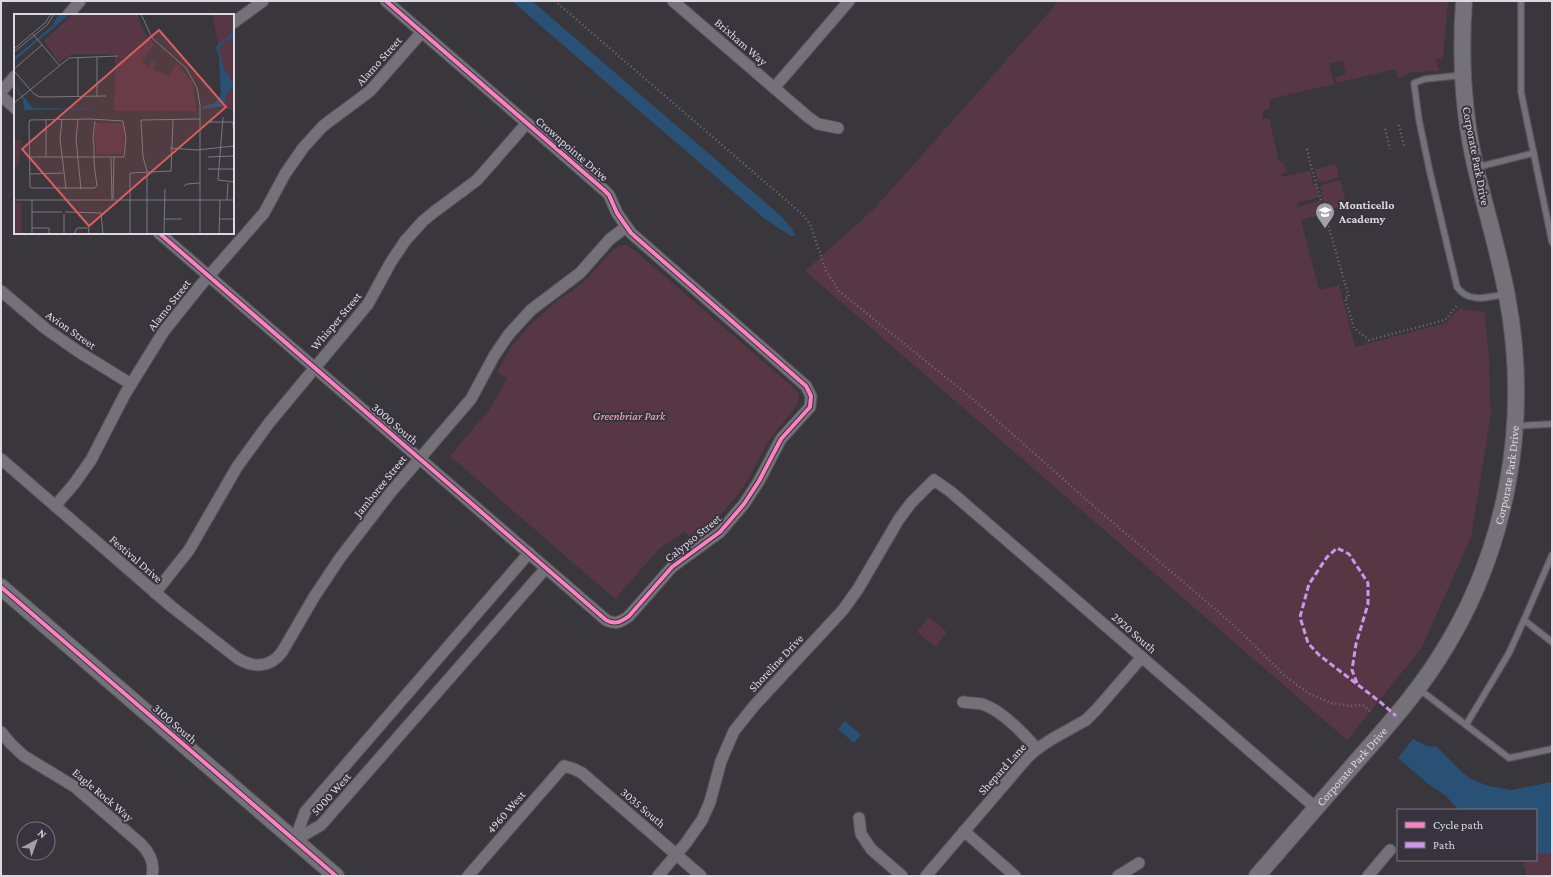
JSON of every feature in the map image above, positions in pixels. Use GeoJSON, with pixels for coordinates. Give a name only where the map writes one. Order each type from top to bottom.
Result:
{"type":"FeatureCollection","features":[{"type":"Feature","properties":{"kind":"street"},"geometry":{"type":"LineString","coordinates":[[69,14],[80,1]]}},
{"type":"Feature","properties":{"kind":"street"},"geometry":{"type":"LineString","coordinates":[[234,22],[264,1]]}},
{"type":"Feature","properties":{"kind":"street","name":"Crownpointe Drive"},"geometry":{"type":"LineString","coordinates":[[386,1],[604,190],[626,227],[638,240],[802,381],[810,391],[812,402],[810,407]]}},
{"type":"Feature","properties":{"kind":"street","name":"Brixham Way"},"geometry":{"type":"LineString","coordinates":[[673,1],[812,121],[818,124],[838,128]]}},
{"type":"Feature","properties":{"kind":"street"},"geometry":{"type":"LineString","coordinates":[[774,88],[849,1]]}},
{"type":"Feature","properties":{"kind":"street","name":"Corporate Park Drive"},"geometry":{"type":"LineString","coordinates":[[1257,876],[1392,721],[1418,688],[1451,638],[1484,568],[1505,500],[1513,451],[1515,426],[1517,393],[1516,361],[1513,328],[1507,294],[1476,167],[1467,119],[1462,43],[1464,1]]}},
{"type":"Feature","properties":{"kind":"street","name":"Alamo Street"},"geometry":{"type":"LineString","coordinates":[[55,506],[74,484],[91,460],[130,384],[168,327],[209,276],[264,213],[285,174],[303,148],[323,126],[370,91],[422,32]]}},
{"type":"Feature","properties":{"kind":"street"},"geometry":{"type":"LineString","coordinates":[[1,92],[14,77]]}},
{"type":"Feature","properties":{"kind":"street"},"geometry":{"type":"LineString","coordinates":[[1,96],[14,107]]}},
{"type":"Feature","properties":{"kind":"street","name":"Whisper Street"},"geometry":{"type":"LineString","coordinates":[[155,593],[189,550],[250,448],[314,367],[368,304],[391,262],[414,230],[434,212],[477,180],[526,123]]}},
{"type":"Feature","properties":{"kind":"street","name":"Jamboree Street"},"geometry":{"type":"LineString","coordinates":[[262,665],[271,663],[282,652],[314,597],[340,558],[391,492],[470,399],[501,344],[537,304],[580,273],[610,239],[626,227]]}},
{"type":"Feature","properties":{"kind":"street","name":"3000 South"},"geometry":{"type":"LineString","coordinates":[[160,234],[606,620],[611,623],[622,622]]}},
{"type":"Feature","properties":{"kind":"street","name":"Avion Street"},"geometry":{"type":"LineString","coordinates":[[1,291],[57,337],[130,384]]}},
{"type":"Feature","properties":{"kind":"street","name":"Calypso Street"},"geometry":{"type":"LineString","coordinates":[[622,622],[672,567],[709,541],[733,519],[760,482],[781,439],[810,407]]}},
{"type":"Feature","properties":{"kind":"street","name":"Festival Drive"},"geometry":{"type":"LineString","coordinates":[[1,459],[155,593],[237,658],[248,664],[262,665]]}},
{"type":"Feature","properties":{"kind":"street","name":"2920 South"},"geometry":{"type":"LineString","coordinates":[[934,480],[951,492],[1316,808]]}},
{"type":"Feature","properties":{"kind":"street","name":"Shoreline Drive"},"geometry":{"type":"LineString","coordinates":[[658,876],[702,820],[710,802],[721,761],[734,731],[743,717],[843,610],[858,589],[899,519],[911,503],[934,480]]}},
{"type":"Feature","properties":{"kind":"street","name":"5000 West"},"geometry":{"type":"LineString","coordinates":[[295,840],[305,812],[529,553]]}},
{"type":"Feature","properties":{"kind":"street","name":"5000 West"},"geometry":{"type":"LineString","coordinates":[[295,840],[321,825],[546,568]]}},
{"type":"Feature","properties":{"kind":"street","name":"3100 South"},"geometry":{"type":"LineString","coordinates":[[1,586],[336,876]]}},
{"type":"Feature","properties":{"kind":"street","name":"Shepard Lane"},"geometry":{"type":"LineString","coordinates":[[926,876],[1016,770],[1037,749],[1086,720],[1142,657]]}},
{"type":"Feature","properties":{"kind":"street"},"geometry":{"type":"LineString","coordinates":[[963,702],[982,704],[998,712],[1027,737],[1037,749]]}},
{"type":"Feature","properties":{"kind":"street","name":"Eagle Rock Way"},"geometry":{"type":"LineString","coordinates":[[1,732],[24,756],[75,787],[141,844],[152,859],[152,876]]}},
{"type":"Feature","properties":{"kind":"street","name":"3035 South"},"geometry":{"type":"LineString","coordinates":[[564,766],[574,769],[582,774],[701,876]]}},
{"type":"Feature","properties":{"kind":"street","name":"4960 West"},"geometry":{"type":"LineString","coordinates":[[468,876],[564,766]]}},
{"type":"Feature","properties":{"kind":"street"},"geometry":{"type":"LineString","coordinates":[[859,818],[861,834],[870,849],[902,876]]}},
{"type":"Feature","properties":{"kind":"street"},"geometry":{"type":"LineString","coordinates":[[964,831],[1015,876]]}},
{"type":"Feature","properties":{"kind":"street"},"geometry":{"type":"LineString","coordinates":[[1368,876],[1390,850]]}},
{"type":"Feature","properties":{"kind":"street"},"geometry":{"type":"LineString","coordinates":[[1118,876],[1139,864]]}},
{"type":"Feature","properties":{"kind":"lane"},"geometry":{"type":"LineString","coordinates":[[1521,1],[1522,92],[1552,242]]}},
{"type":"Feature","properties":{"kind":"lane"},"geometry":{"type":"LineString","coordinates":[[1463,75],[1425,79],[1414,83],[1419,120],[1457,287],[1464,295],[1475,298],[1507,294]]}},
{"type":"Feature","properties":{"kind":"lane"},"geometry":{"type":"LineString","coordinates":[[1476,167],[1534,153]]}},
{"type":"Feature","properties":{"kind":"lane"},"geometry":{"type":"LineString","coordinates":[[1515,426],[1552,424]]}},
{"type":"Feature","properties":{"kind":"lane"},"geometry":{"type":"LineString","coordinates":[[1466,725],[1508,652],[1524,620],[1552,555]]}},
{"type":"Feature","properties":{"kind":"lane"},"geometry":{"type":"LineString","coordinates":[[1524,620],[1552,642]]}},
{"type":"Feature","properties":{"kind":"lane"},"geometry":{"type":"LineString","coordinates":[[1418,688],[1509,758],[1552,749]]}},
{"type":"Feature","properties":{"kind":"path"},"geometry":{"type":"LineString","coordinates":[[555,1],[802,214],[810,224],[826,271],[839,291],[974,400],[1104,515],[1241,632],[1285,676],[1308,693],[1331,703],[1350,706],[1363,705],[1370,711]]}},
{"type":"Feature","properties":{"kind":"path"},"geometry":{"type":"LineString","coordinates":[[1399,125],[1404,146]]}},
{"type":"Feature","properties":{"kind":"path"},"geometry":{"type":"LineString","coordinates":[[1385,129],[1390,149]]}},
{"type":"Feature","properties":{"kind":"path"},"geometry":{"type":"LineString","coordinates":[[1307,149],[1349,297],[1345,298],[1354,328],[1369,340],[1445,320],[1458,304]]}},
{"type":"Feature","properties":{"kind":"green space"},"geometry":{"type":"Polygon","coordinates":[[[1059,1],[1448,1],[1443,59],[1436,59],[1439,71],[1411,72],[1400,78],[1397,77],[1395,69],[1337,83],[1335,77],[1346,74],[1343,61],[1329,64],[1334,84],[1270,99],[1270,109],[1262,111],[1263,119],[1269,118],[1279,162],[1283,162],[1287,172],[1281,174],[1281,177],[1310,171],[1313,184],[1316,184],[1319,197],[1297,203],[1297,207],[1320,201],[1323,214],[1301,220],[1319,290],[1339,285],[1355,347],[1446,323],[1460,308],[1485,313],[1489,356],[1490,407],[1492,407],[1471,537],[1421,649],[1347,740],[805,271],[874,209],[1059,1]]]}},
{"type":"Feature","properties":{"kind":"green space"},"geometry":{"type":"Polygon","coordinates":[[[1336,164],[1339,177],[1322,182],[1318,181],[1315,169],[1336,164]]]}},
{"type":"Feature","properties":{"kind":"green space"},"geometry":{"type":"Polygon","coordinates":[[[1340,180],[1347,206],[1326,210],[1320,187],[1322,185],[1340,180]]]}},
{"type":"Feature","properties":{"kind":"green space","name":"Greenbriar Park"},"geometry":{"type":"Polygon","coordinates":[[[626,245],[633,249],[794,388],[799,395],[797,405],[769,440],[740,492],[716,520],[692,540],[685,531],[659,549],[615,599],[450,456],[490,409],[507,378],[497,372],[512,346],[529,326],[559,299],[582,284],[614,249],[619,246],[626,245]]]}},
{"type":"Feature","properties":{"kind":"green space"},"geometry":{"type":"Polygon","coordinates":[[[929,617],[947,632],[935,647],[917,632],[929,617]]]}},
{"type":"Feature","properties":{"kind":"green space"},"geometry":{"type":"Polygon","coordinates":[[[1552,828],[1552,876],[1527,876],[1522,861],[1537,861],[1537,844],[1552,828]]]}},
{"type":"Feature","properties":{"kind":"water"},"geometry":{"type":"Polygon","coordinates":[[[512,1],[532,1],[781,216],[795,235],[791,236],[765,219],[512,1]]]}},
{"type":"Feature","properties":{"kind":"water"},"geometry":{"type":"Polygon","coordinates":[[[845,721],[861,735],[854,743],[838,729],[845,721]]]}},
{"type":"Feature","properties":{"kind":"water"},"geometry":{"type":"Polygon","coordinates":[[[1413,739],[1427,746],[1437,747],[1464,774],[1471,779],[1488,786],[1511,790],[1552,782],[1552,854],[1537,853],[1537,809],[1458,809],[1445,795],[1427,783],[1398,758],[1413,739]]]}},
{"type":"Feature","properties":{"kind":"marked path"},"geometry":{"type":"LineString","coordinates":[[1357,683],[1352,670],[1356,644],[1368,604],[1368,583],[1349,554],[1337,548],[1327,557],[1309,584],[1300,617],[1308,643],[1319,655],[1379,701],[1396,716]]}},
{"type":"Feature","properties":{"kind":"cycle path"},"geometry":{"type":"LineString","coordinates":[[160,234],[606,620],[618,622],[629,616],[672,567],[720,532],[744,504],[759,481],[781,439],[810,407],[811,396],[806,386],[631,233],[617,213],[609,195],[604,190],[386,1]]}},
{"type":"Feature","properties":{"kind":"cycle path"},"geometry":{"type":"LineString","coordinates":[[1,587],[336,876]]}},
{"type":"Feature","properties":{"kind":"place","name":"Monticello Academy"},"geometry":{"type":"Point","coordinates":[1325,229]}}]}
